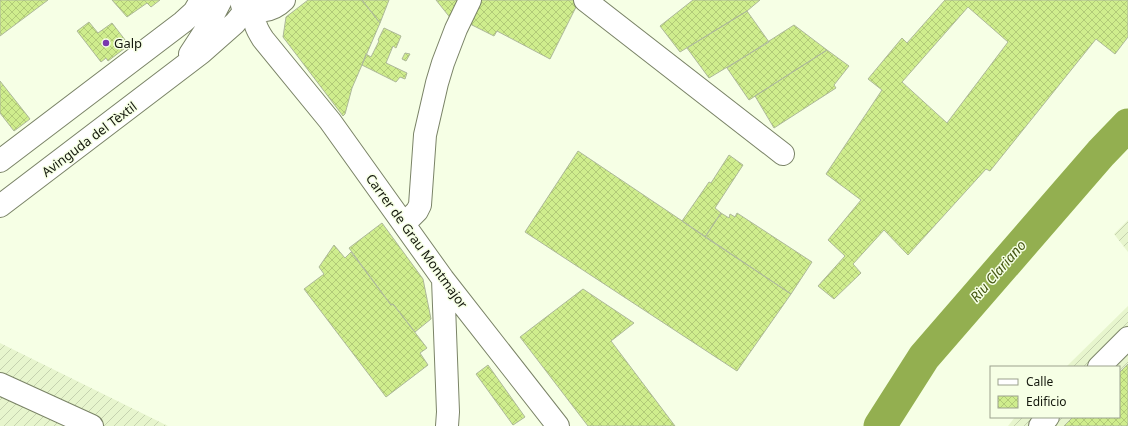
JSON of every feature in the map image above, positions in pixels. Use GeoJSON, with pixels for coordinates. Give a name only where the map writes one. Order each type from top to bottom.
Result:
{"type":"FeatureCollection","features":[{"type":"Feature","properties":{"kind":"street"},"geometry":{"type":"LineString","coordinates":[[0,161],[130,64],[183,22],[194,12],[201,0]]}},
{"type":"Feature","properties":{"kind":"street","name":"Avinguda del Tèxtil"},"geometry":{"type":"LineString","coordinates":[[178,71],[205,30],[221,0]]}},
{"type":"Feature","properties":{"kind":"street"},"geometry":{"type":"LineString","coordinates":[[404,224],[417,212],[420,205],[425,135],[437,83],[456,29],[470,0]]}},
{"type":"Feature","properties":{"kind":"street"},"geometry":{"type":"LineString","coordinates":[[585,0],[783,154]]}},
{"type":"Feature","properties":{"kind":"street","name":"Avinguda del Tèxtil"},"geometry":{"type":"LineString","coordinates":[[0,206],[178,71],[235,23],[259,5]]}},
{"type":"Feature","properties":{"kind":"street","name":"Carrer de Grau Montmajor"},"geometry":{"type":"LineString","coordinates":[[259,5],[269,20],[277,54],[330,121],[443,279],[558,426]]}},
{"type":"Feature","properties":{"kind":"street"},"geometry":{"type":"LineString","coordinates":[[130,64],[149,93]]}},
{"type":"Feature","properties":{"kind":"street"},"geometry":{"type":"LineString","coordinates":[[443,279],[448,412],[447,426]]}},
{"type":"Feature","properties":{"kind":"street"},"geometry":{"type":"LineString","coordinates":[[1100,366],[1128,338]]}},
{"type":"Feature","properties":{"kind":"street"},"geometry":{"type":"LineString","coordinates":[[0,384],[92,426]]}},
{"type":"Feature","properties":{"kind":"street"},"geometry":{"type":"LineString","coordinates":[[1040,426],[1047,418]]}},
{"type":"Feature","properties":{"kind":"shaded area"},"geometry":{"type":"Polygon","coordinates":[[[1128,220],[1128,252],[1114,234],[1128,220]]]}},
{"type":"Feature","properties":{"kind":"shaded area"},"geometry":{"type":"Polygon","coordinates":[[[1128,306],[1128,426],[1008,426],[1014,418],[1120,418],[1120,366],[1067,366],[1128,306]]]}},
{"type":"Feature","properties":{"kind":"shaded area"},"geometry":{"type":"Polygon","coordinates":[[[0,343],[168,426],[0,426],[0,343]]]}},
{"type":"Feature","properties":{"kind":"building"},"geometry":{"type":"Polygon","coordinates":[[[0,0],[48,0],[0,36],[0,0]]]}},
{"type":"Feature","properties":{"kind":"building"},"geometry":{"type":"Polygon","coordinates":[[[112,0],[160,0],[151,7],[147,3],[127,17],[112,0]]]}},
{"type":"Feature","properties":{"kind":"building"},"geometry":{"type":"Polygon","coordinates":[[[308,0],[362,0],[380,23],[352,88],[345,114],[343,116],[283,37],[286,17],[308,0]]]}},
{"type":"Feature","properties":{"kind":"building"},"geometry":{"type":"Polygon","coordinates":[[[362,0],[389,0],[380,23],[362,0]]]}},
{"type":"Feature","properties":{"kind":"building"},"geometry":{"type":"Polygon","coordinates":[[[436,0],[463,0],[452,20],[436,0]]]}},
{"type":"Feature","properties":{"kind":"building"},"geometry":{"type":"Polygon","coordinates":[[[478,0],[579,1],[550,59],[497,31],[494,36],[466,22],[478,0]]]}},
{"type":"Feature","properties":{"kind":"building"},"geometry":{"type":"Polygon","coordinates":[[[693,0],[760,0],[747,11],[680,52],[660,26],[693,0]]]}},
{"type":"Feature","properties":{"kind":"building"},"geometry":{"type":"Polygon","coordinates":[[[945,0],[1128,0],[1128,37],[1115,54],[1096,39],[990,171],[986,169],[908,255],[884,230],[853,264],[861,273],[834,299],[818,286],[845,256],[828,240],[861,200],[826,174],[882,90],[868,79],[902,38],[907,43],[945,0]],[[968,7],[902,82],[947,123],[1008,42],[968,7]]]}},
{"type":"Feature","properties":{"kind":"building"},"geometry":{"type":"Polygon","coordinates":[[[747,11],[769,42],[709,78],[687,48],[747,11]]]}},
{"type":"Feature","properties":{"kind":"building"},"geometry":{"type":"Polygon","coordinates":[[[89,22],[98,33],[112,23],[129,45],[108,61],[106,58],[101,62],[77,31],[89,22]]]}},
{"type":"Feature","properties":{"kind":"building"},"geometry":{"type":"Polygon","coordinates":[[[794,25],[827,50],[749,100],[727,68],[794,25]]]}},
{"type":"Feature","properties":{"kind":"building"},"geometry":{"type":"Polygon","coordinates":[[[384,28],[401,36],[396,48],[393,46],[386,63],[407,73],[405,79],[400,77],[396,82],[362,65],[366,54],[371,57],[384,28]]]}},
{"type":"Feature","properties":{"kind":"building"},"geometry":{"type":"Polygon","coordinates":[[[827,50],[849,66],[834,85],[836,88],[774,128],[755,96],[827,50]]]}},
{"type":"Feature","properties":{"kind":"building"},"geometry":{"type":"Polygon","coordinates":[[[405,53],[410,54],[406,61],[402,59],[405,53]]]}},
{"type":"Feature","properties":{"kind":"building"},"geometry":{"type":"Polygon","coordinates":[[[0,81],[30,119],[14,131],[0,113],[0,81]]]}},
{"type":"Feature","properties":{"kind":"building"},"geometry":{"type":"Polygon","coordinates":[[[578,151],[791,294],[737,371],[525,232],[578,151]]]}},
{"type":"Feature","properties":{"kind":"building"},"geometry":{"type":"Polygon","coordinates":[[[729,155],[743,165],[715,208],[721,213],[705,237],[682,221],[709,182],[711,183],[729,155]]]}},
{"type":"Feature","properties":{"kind":"building"},"geometry":{"type":"Polygon","coordinates":[[[721,213],[729,218],[730,214],[735,217],[737,213],[812,262],[791,294],[705,237],[721,213]]]}},
{"type":"Feature","properties":{"kind":"building"},"geometry":{"type":"Polygon","coordinates":[[[382,223],[423,279],[431,319],[415,332],[393,304],[391,305],[349,248],[382,223]]]}},
{"type":"Feature","properties":{"kind":"building"},"geometry":{"type":"Polygon","coordinates":[[[334,245],[345,258],[351,252],[391,305],[393,304],[427,348],[420,353],[428,365],[386,397],[304,289],[324,274],[319,267],[334,245]]]}},
{"type":"Feature","properties":{"kind":"building"},"geometry":{"type":"Polygon","coordinates":[[[583,289],[634,323],[611,341],[675,426],[588,426],[520,337],[583,289]]]}},
{"type":"Feature","properties":{"kind":"building"},"geometry":{"type":"Polygon","coordinates":[[[1128,364],[1128,426],[1064,426],[1072,418],[1120,418],[1120,372],[1128,364]]]}},
{"type":"Feature","properties":{"kind":"building"},"geometry":{"type":"Polygon","coordinates":[[[488,365],[525,417],[513,425],[476,374],[488,365]]]}},
{"type":"Feature","properties":{"kind":"waterway","name":"Riu Clariano"},"geometry":{"type":"LineString","coordinates":[[880,426],[924,357],[1101,153],[1128,125]]}},
{"type":"Feature","properties":{"kind":"place","name":"Galp"},"geometry":{"type":"Point","coordinates":[106,43]}}]}
